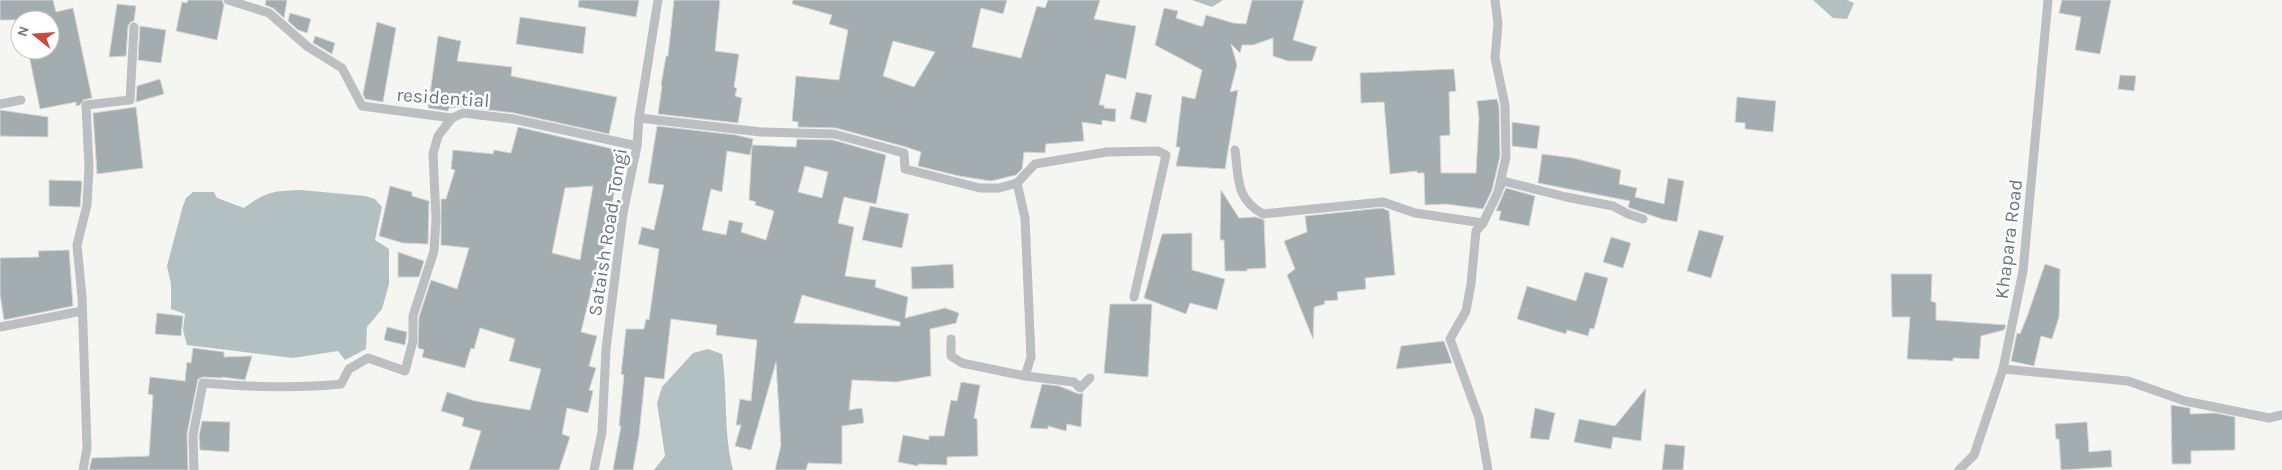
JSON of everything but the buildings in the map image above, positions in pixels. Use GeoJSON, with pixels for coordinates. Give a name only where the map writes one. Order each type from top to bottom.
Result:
{"type":"FeatureCollection","features":[{"type":"Feature","properties":{"kind":"street","name":"residential"},"geometry":{"type":"LineString","coordinates":[[228,0],[269,13],[308,47],[342,68],[362,106],[452,118],[462,113],[513,119],[637,146]]}},
{"type":"Feature","properties":{"kind":"street","name":"Sataish Road, Tongi"},"geometry":{"type":"LineString","coordinates":[[594,470],[602,432],[606,349],[623,213],[637,146],[639,118],[658,0]]}},
{"type":"Feature","properties":{"kind":"street"},"geometry":{"type":"LineString","coordinates":[[1495,0],[1498,24],[1495,58],[1505,105],[1506,156],[1498,192]]}},
{"type":"Feature","properties":{"kind":"street","name":"Khapara Road"},"geometry":{"type":"LineString","coordinates":[[1959,470],[1974,455],[2003,369],[2023,271],[2048,0]]}},
{"type":"Feature","properties":{"kind":"street"},"geometry":{"type":"LineString","coordinates":[[84,470],[87,448],[82,311],[76,245],[87,205],[89,167],[86,105],[130,100],[134,28]]}},
{"type":"Feature","properties":{"kind":"street"},"geometry":{"type":"LineString","coordinates":[[0,104],[22,100]]}},
{"type":"Feature","properties":{"kind":"street"},"geometry":{"type":"LineString","coordinates":[[194,470],[193,435],[203,383],[260,388],[341,384],[350,369],[368,358],[404,371],[413,341],[413,316],[434,251],[436,218],[433,154],[438,136],[452,118]]}},
{"type":"Feature","properties":{"kind":"street"},"geometry":{"type":"LineString","coordinates":[[639,118],[761,132],[834,134],[904,153],[905,169],[980,188],[1000,188],[1018,183],[1035,164],[1107,152],[1158,151],[1166,155],[1134,297]]}},
{"type":"Feature","properties":{"kind":"street"},"geometry":{"type":"LineString","coordinates":[[1235,150],[1241,193],[1250,207],[1263,214],[1383,202],[1415,213],[1483,223]]}},
{"type":"Feature","properties":{"kind":"street"},"geometry":{"type":"LineString","coordinates":[[1488,470],[1479,418],[1450,339],[1466,311],[1471,284],[1476,231],[1483,223],[1503,182],[1566,198],[1612,206],[1643,219]]}},
{"type":"Feature","properties":{"kind":"street"},"geometry":{"type":"LineString","coordinates":[[1018,183],[1025,218],[1031,357],[1025,376]]}},
{"type":"Feature","properties":{"kind":"street"},"geometry":{"type":"LineString","coordinates":[[0,327],[82,311]]}},
{"type":"Feature","properties":{"kind":"street"},"geometry":{"type":"LineString","coordinates":[[951,339],[951,356],[962,363],[1025,376],[1074,382],[1080,388],[1090,378]]}},
{"type":"Feature","properties":{"kind":"street"},"geometry":{"type":"LineString","coordinates":[[2003,369],[2128,381],[2185,401],[2270,418],[2282,415]]}},
{"type":"Feature","properties":{"kind":"shaded area"},"geometry":{"type":"Polygon","coordinates":[[[1192,0],[1223,0],[1212,7],[1192,0]]]}},
{"type":"Feature","properties":{"kind":"shaded area"},"geometry":{"type":"Polygon","coordinates":[[[1813,0],[1847,0],[1854,3],[1847,19],[1833,18],[1813,0]]]}},
{"type":"Feature","properties":{"kind":"shaded area"},"geometry":{"type":"Polygon","coordinates":[[[301,190],[365,196],[375,199],[382,207],[375,240],[389,249],[389,284],[382,309],[367,327],[366,349],[345,360],[338,351],[293,358],[187,345],[183,330],[185,314],[171,309],[171,284],[167,266],[186,198],[193,192],[214,192],[217,198],[244,208],[271,193],[301,190]]]}},
{"type":"Feature","properties":{"kind":"shaded area"},"geometry":{"type":"Polygon","coordinates":[[[708,349],[722,354],[728,441],[733,470],[654,470],[665,456],[657,403],[662,387],[693,353],[708,349]]]}}]}
